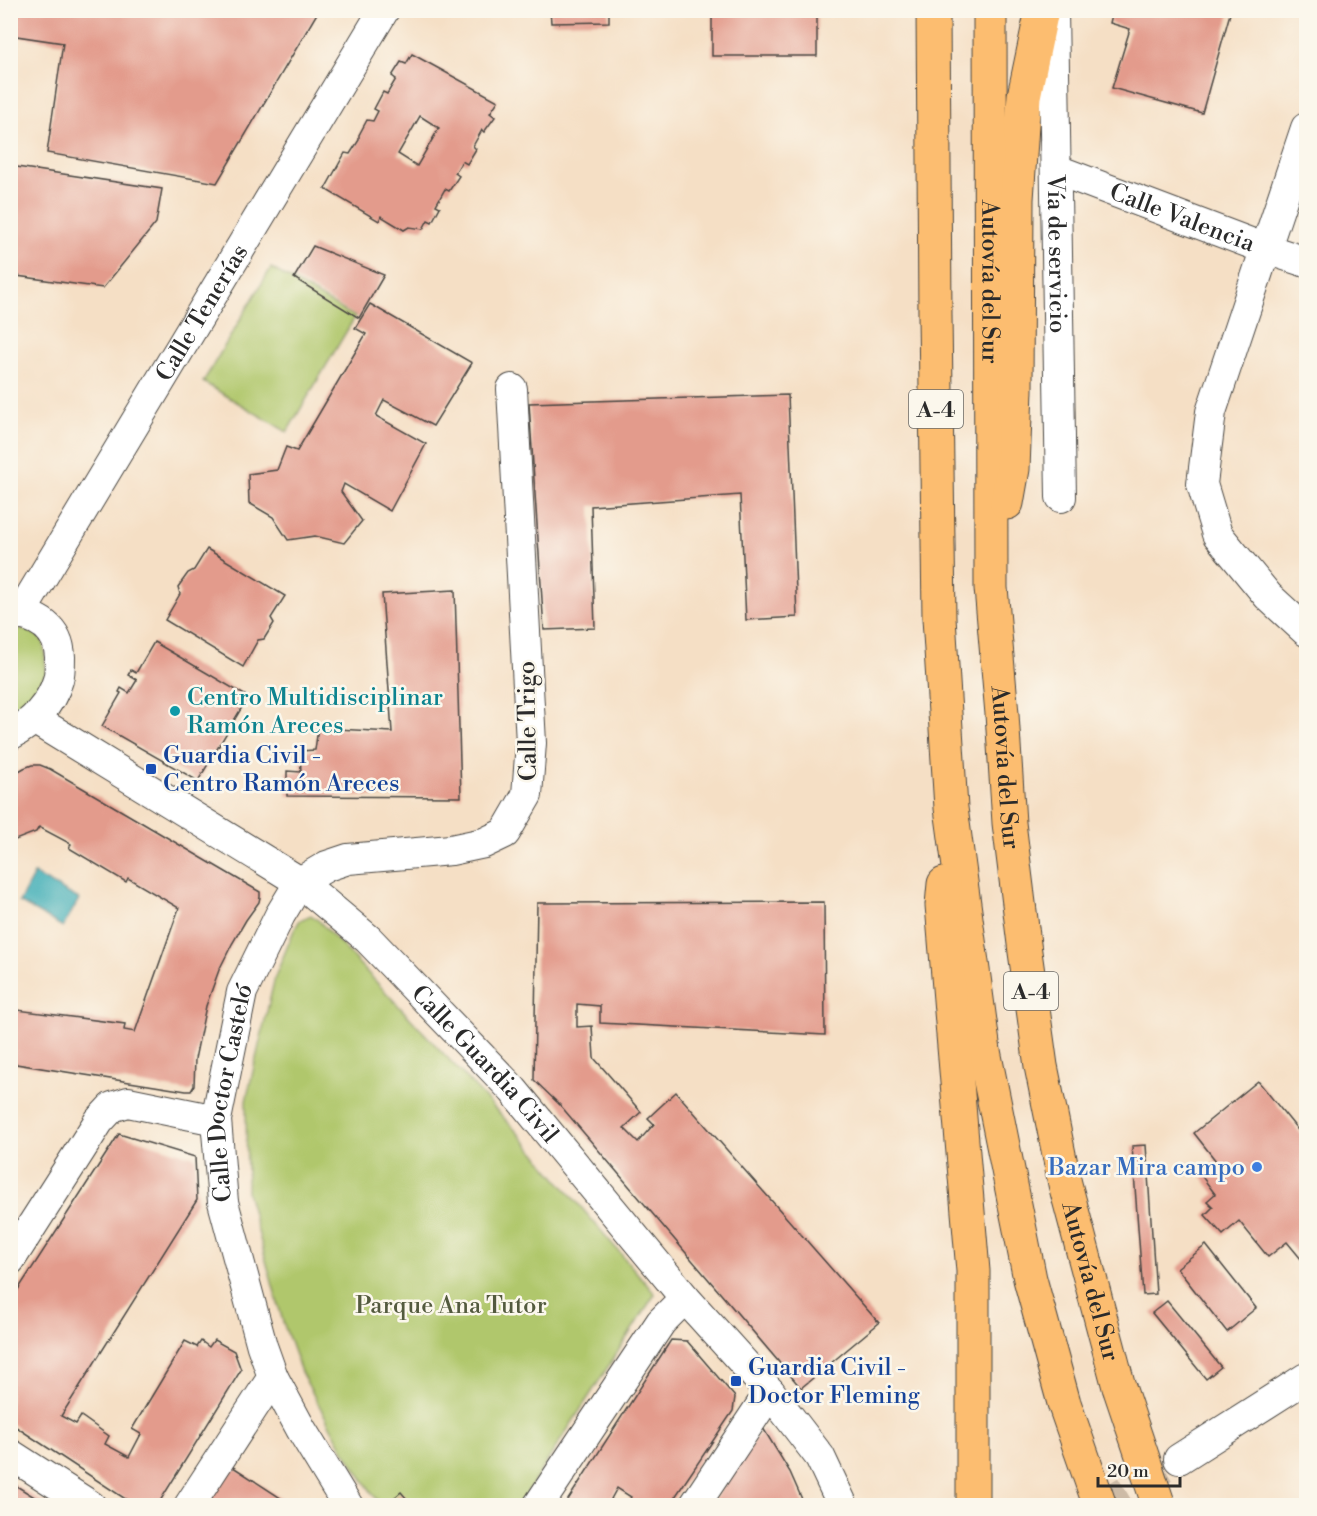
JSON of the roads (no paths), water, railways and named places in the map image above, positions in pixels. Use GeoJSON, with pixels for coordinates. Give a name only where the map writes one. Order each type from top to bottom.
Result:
{"type":"FeatureCollection","features":[{"type":"Feature","properties":{"kind":"highway","name":"A-4"},"geometry":{"type":"LineString","coordinates":[[933,10],[939,618],[951,808],[984,1052],[1030,1279],[1064,1403],[1100,1506]]}},
{"type":"Feature","properties":{"kind":"highway","name":"Autovía del Sur"},"geometry":{"type":"LineString","coordinates":[[990,10],[991,588],[1009,823],[1041,1066],[1065,1184],[1119,1387],[1159,1506]]}},
{"type":"Feature","properties":{"kind":"highway"},"geometry":{"type":"LineString","coordinates":[[991,588],[1013,470],[1016,390],[1017,199],[1024,96],[1042,10]]}},
{"type":"Feature","properties":{"kind":"highway"},"geometry":{"type":"LineString","coordinates":[[951,808],[942,905],[973,1271],[973,1501]]}},
{"type":"Feature","properties":{"kind":"street","name":"Calle Tenerías"},"geometry":{"type":"LineString","coordinates":[[15,613],[384,10]]}},
{"type":"Feature","properties":{"kind":"street","name":"Vía de servicio"},"geometry":{"type":"LineString","coordinates":[[1053,10],[1061,497]]}},
{"type":"Feature","properties":{"kind":"street"},"geometry":{"type":"LineString","coordinates":[[1306,128],[1211,412],[1202,484],[1217,534],[1268,596],[1306,631]]}},
{"type":"Feature","properties":{"kind":"street","name":"Calle Valencia"},"geometry":{"type":"LineString","coordinates":[[1057,170],[1306,262]]}},
{"type":"Feature","properties":{"kind":"street","name":"Calle Trigo"},"geometry":{"type":"LineString","coordinates":[[300,882],[327,866],[348,859],[451,850],[484,843],[504,833],[527,795],[531,743],[512,389]]}},
{"type":"Feature","properties":{"kind":"street"},"geometry":{"type":"LineString","coordinates":[[15,613],[47,625],[60,646],[61,666],[58,680],[48,700],[22,727]]}},
{"type":"Feature","properties":{"kind":"street","name":"Calle Guardia Civil"},"geometry":{"type":"LineString","coordinates":[[22,727],[300,882],[368,939],[513,1090],[685,1298],[770,1392],[820,1457],[843,1506]]}},
{"type":"Feature","properties":{"kind":"street","name":"Calle Doctor Casteló"},"geometry":{"type":"LineString","coordinates":[[300,882],[280,915],[242,992],[216,1120],[223,1202],[262,1346],[273,1377],[301,1430],[348,1506]]}},
{"type":"Feature","properties":{"kind":"street"},"geometry":{"type":"LineString","coordinates":[[10,1260],[99,1121],[112,1107],[129,1102],[216,1120]]}},
{"type":"Feature","properties":{"kind":"street"},"geometry":{"type":"LineString","coordinates":[[538,1506],[661,1322],[685,1298]]}},
{"type":"Feature","properties":{"kind":"street"},"geometry":{"type":"LineString","coordinates":[[189,1506],[273,1377]]}},
{"type":"Feature","properties":{"kind":"street"},"geometry":{"type":"LineString","coordinates":[[1179,1459],[1306,1378]]}},
{"type":"Feature","properties":{"kind":"street"},"geometry":{"type":"LineString","coordinates":[[694,1506],[770,1392]]}},
{"type":"Feature","properties":{"kind":"street"},"geometry":{"type":"LineString","coordinates":[[10,1454],[92,1506]]}},
{"type":"Feature","properties":{"kind":"water"},"geometry":{"type":"Polygon","coordinates":[[[34,874],[79,899],[63,927],[19,902],[34,874]]]}},
{"type":"Feature","properties":{"kind":"tunnel"},"geometry":{"type":"LineString","coordinates":[[1100,1506],[1179,1459]]}},
{"type":"Feature","properties":{"kind":"place","name":"Centro Multidisciplinar Ramón Areces"},"geometry":{"type":"Point","coordinates":[175,711]}},
{"type":"Feature","properties":{"kind":"place","name":"Guardia Civil - Centro Ramón Areces"},"geometry":{"type":"Point","coordinates":[151,769]}},
{"type":"Feature","properties":{"kind":"place","name":"Bazar Mira campo"},"geometry":{"type":"Point","coordinates":[1257,1167]}},
{"type":"Feature","properties":{"kind":"place","name":"Guardia Civil - Doctor Fleming"},"geometry":{"type":"Point","coordinates":[736,1381]}},
{"type":"Feature","properties":{"kind":"park label","name":"Parque Ana Tutor"},"geometry":{"type":"Point","coordinates":[451,1305]}}]}
